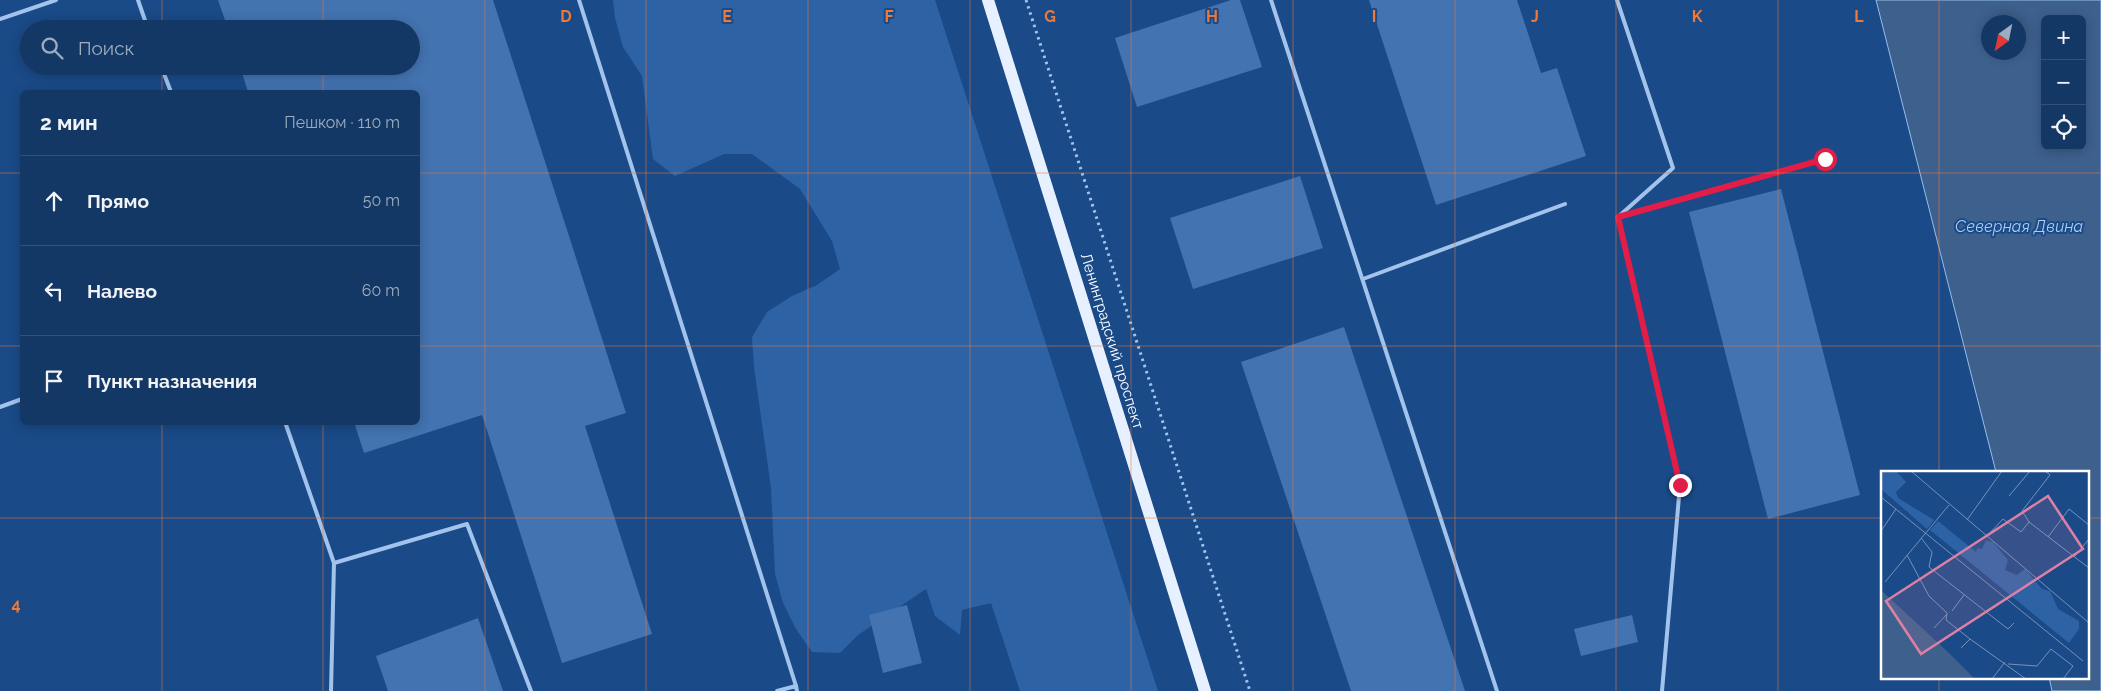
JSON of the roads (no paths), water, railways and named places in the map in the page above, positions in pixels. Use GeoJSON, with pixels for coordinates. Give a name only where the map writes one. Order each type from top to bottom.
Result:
{"type":"FeatureCollection","features":[{"type":"Feature","properties":{"kind":"main road","name":"Ленинградский проспект"},"geometry":{"type":"LineString","coordinates":[[988,0],[1205,691]]}},
{"type":"Feature","properties":{"kind":"lane"},"geometry":{"type":"LineString","coordinates":[[0,19],[56,0]]}},
{"type":"Feature","properties":{"kind":"lane"},"geometry":{"type":"LineString","coordinates":[[138,0],[145,20]]}},
{"type":"Feature","properties":{"kind":"lane"},"geometry":{"type":"LineString","coordinates":[[579,0],[797,689],[777,691]]}},
{"type":"Feature","properties":{"kind":"lane"},"geometry":{"type":"LineString","coordinates":[[1271,0],[1497,691]]}},
{"type":"Feature","properties":{"kind":"lane"},"geometry":{"type":"LineString","coordinates":[[1617,0],[1673,168],[1618,217]]}},
{"type":"Feature","properties":{"kind":"lane"},"geometry":{"type":"LineString","coordinates":[[165,75],[169,90]]}},
{"type":"Feature","properties":{"kind":"lane"},"geometry":{"type":"LineString","coordinates":[[1618,217],[1825,159]]}},
{"type":"Feature","properties":{"kind":"lane"},"geometry":{"type":"LineString","coordinates":[[1363,279],[1565,204]]}},
{"type":"Feature","properties":{"kind":"lane"},"geometry":{"type":"LineString","coordinates":[[1618,217],[1680,485],[1662,691]]}},
{"type":"Feature","properties":{"kind":"lane"},"geometry":{"type":"LineString","coordinates":[[0,407],[20,400]]}},
{"type":"Feature","properties":{"kind":"lane"},"geometry":{"type":"LineString","coordinates":[[286,425],[334,562],[331,691]]}},
{"type":"Feature","properties":{"kind":"lane"},"geometry":{"type":"LineString","coordinates":[[334,562],[467,524],[531,691]]}},
{"type":"Feature","properties":{"kind":"water","name":"Северная Двина"},"geometry":{"type":"Polygon","coordinates":[[[1876,0],[2101,0],[2101,691],[2052,691],[2049,678],[2088,678],[2088,471],[1996,471],[1876,0]]]}}]}
